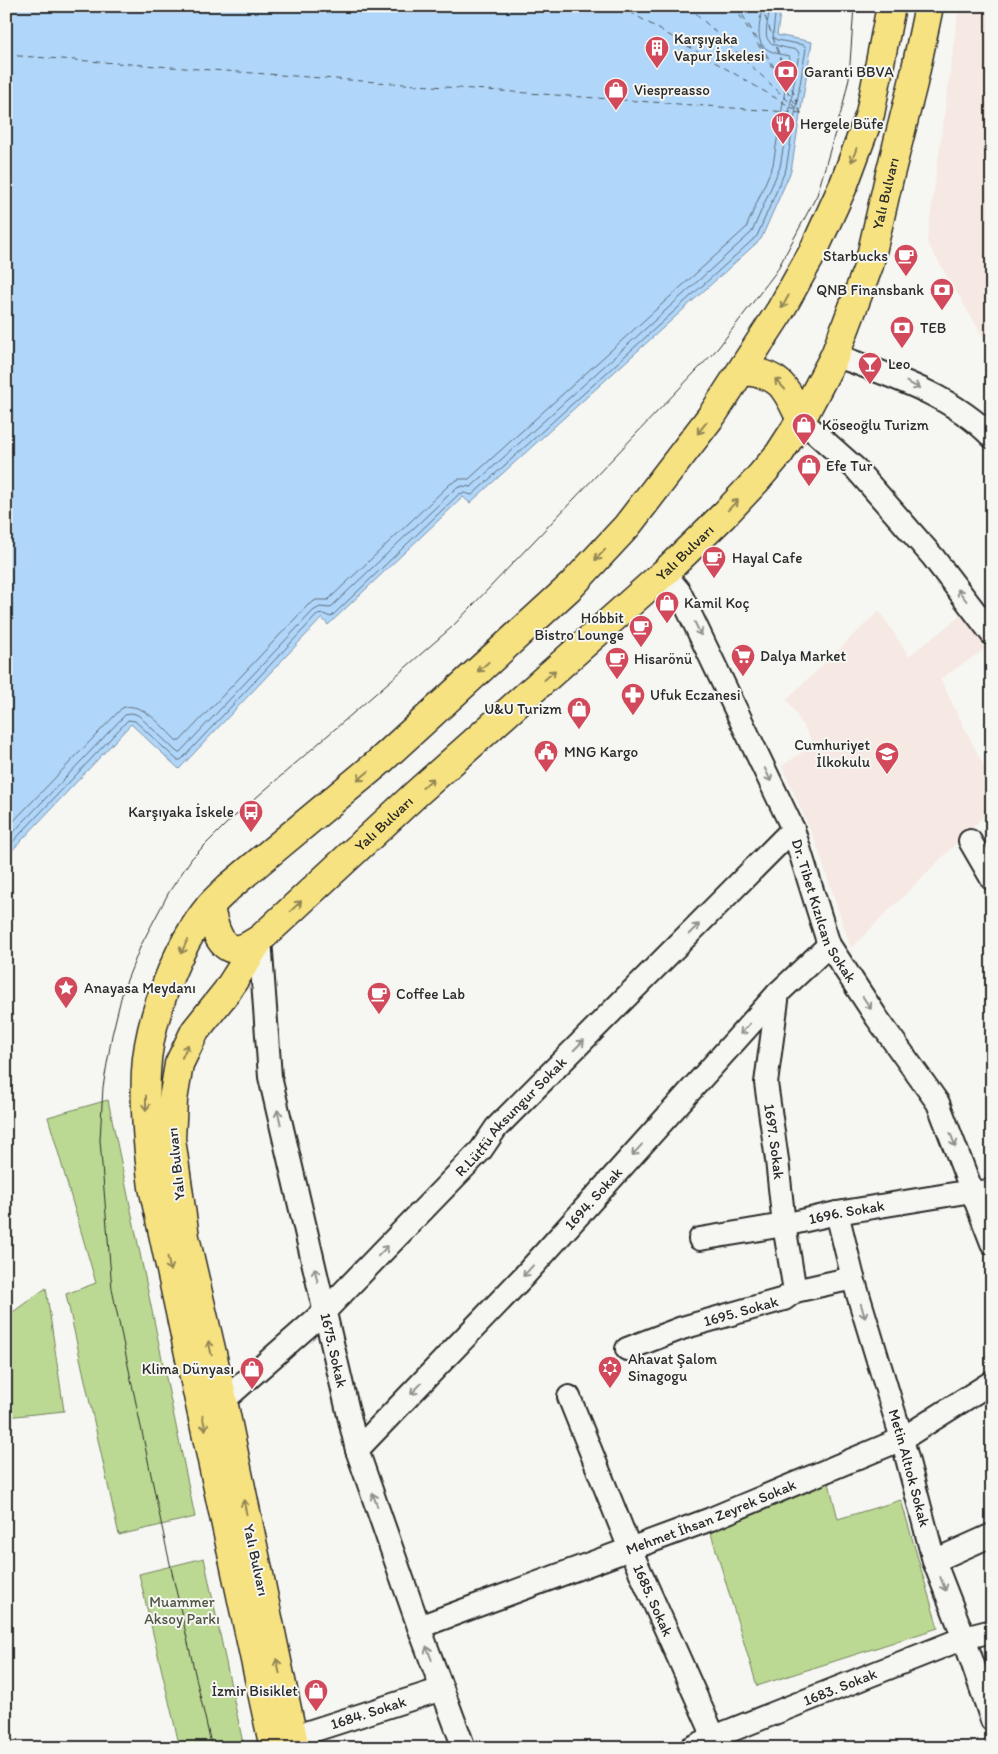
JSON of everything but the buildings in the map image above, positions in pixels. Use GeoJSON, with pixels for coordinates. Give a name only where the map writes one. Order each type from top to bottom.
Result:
{"type":"FeatureCollection","features":[{"type":"Feature","properties":{"kind":"main road","name":"Yalı Bulvarı"},"geometry":{"type":"LineString","coordinates":[[287,1744],[153,1187],[146,1127],[146,1070],[153,1026],[166,985],[186,941],[210,906],[229,887],[378,763],[572,585],[627,526],[713,414],[780,311],[813,252],[844,184],[870,114],[891,6]]}},
{"type":"Feature","properties":{"kind":"main road","name":"Yalı Bulvarı"},"geometry":{"type":"LineString","coordinates":[[287,1744],[223,1401],[185,1237],[171,1139],[173,1100],[179,1064],[195,1031],[227,991],[260,939],[417,794],[664,573],[756,481],[779,454],[801,420],[835,355],[869,265],[914,83],[929,6]]}},
{"type":"Feature","properties":{"kind":"main road"},"geometry":{"type":"LineString","coordinates":[[736,379],[758,372],[776,379],[789,394],[801,420]]}},
{"type":"Feature","properties":{"kind":"main road"},"geometry":{"type":"LineString","coordinates":[[210,906],[215,930],[220,940],[231,948],[245,948],[260,939]]}},
{"type":"Feature","properties":{"kind":"street"},"geometry":{"type":"LineString","coordinates":[[835,355],[909,383],[956,408],[992,437]]}},
{"type":"Feature","properties":{"kind":"street"},"geometry":{"type":"LineString","coordinates":[[801,420],[856,468],[933,557],[992,634]]}},
{"type":"Feature","properties":{"kind":"street","name":"Dr. Tibet Kızılcan Sokak"},"geometry":{"type":"LineString","coordinates":[[664,573],[679,591],[793,829],[829,945],[877,1018],[938,1103],[982,1191],[992,1243]]}},
{"type":"Feature","properties":{"kind":"street","name":"R.Lütfü Aksungur Sokak"},"geometry":{"type":"LineString","coordinates":[[223,1401],[325,1311],[481,1150],[496,1128],[793,829]]}},
{"type":"Feature","properties":{"kind":"street"},"geometry":{"type":"LineString","coordinates":[[970,841],[992,880]]}},
{"type":"Feature","properties":{"kind":"street","name":"1675. Sokak"},"geometry":{"type":"LineString","coordinates":[[260,939],[270,1077],[357,1450],[464,1748]]}},
{"type":"Feature","properties":{"kind":"street","name":"1694. Sokak"},"geometry":{"type":"LineString","coordinates":[[357,1450],[524,1276],[778,993],[829,945]]}},
{"type":"Feature","properties":{"kind":"street","name":"1697. Sokak"},"geometry":{"type":"LineString","coordinates":[[778,993],[766,1083],[784,1225],[795,1291]]}},
{"type":"Feature","properties":{"kind":"street","name":"1696. Sokak"},"geometry":{"type":"LineString","coordinates":[[700,1239],[784,1225],[837,1213],[982,1191]]}},
{"type":"Feature","properties":{"kind":"street","name":"Metin Altıok Sokak"},"geometry":{"type":"LineString","coordinates":[[837,1213],[853,1278],[902,1439],[934,1561],[964,1638],[992,1720]]}},
{"type":"Feature","properties":{"kind":"street","name":"1695. Sokak"},"geometry":{"type":"LineString","coordinates":[[628,1349],[682,1328],[784,1299],[795,1291],[853,1278]]}},
{"type":"Feature","properties":{"kind":"street","name":"Mehmet İhsan Zeyrek Sokak"},"geometry":{"type":"LineString","coordinates":[[419,1627],[711,1519],[902,1439],[992,1382]]}},
{"type":"Feature","properties":{"kind":"street","name":"1685. Sokak"},"geometry":{"type":"LineString","coordinates":[[569,1397],[630,1549],[716,1742]]}},
{"type":"Feature","properties":{"kind":"street"},"geometry":{"type":"LineString","coordinates":[[934,1561],[992,1535]]}},
{"type":"Feature","properties":{"kind":"street","name":"1683. Sokak"},"geometry":{"type":"LineString","coordinates":[[691,1748],[716,1742],[964,1638],[992,1631]]}},
{"type":"Feature","properties":{"kind":"street","name":"1684. Sokak"},"geometry":{"type":"LineString","coordinates":[[287,1744],[442,1688]]}},
{"type":"Feature","properties":{"kind":"shaded area"},"geometry":{"type":"Polygon","coordinates":[[[959,6],[992,6],[992,352],[927,242],[959,6]]]}},
{"type":"Feature","properties":{"kind":"shaded area","name":"Cumhuriyet İlkokulu"},"geometry":{"type":"Polygon","coordinates":[[[879,611],[909,656],[964,613],[985,649],[940,679],[992,783],[992,808],[851,948],[816,843],[782,766],[814,744],[787,699],[879,611]]]}},
{"type":"Feature","properties":{"kind":"green space"},"geometry":{"type":"Polygon","coordinates":[[[108,1100],[195,1517],[119,1535],[66,1294],[96,1283],[48,1117],[108,1100]]]}},
{"type":"Feature","properties":{"kind":"green space"},"geometry":{"type":"Polygon","coordinates":[[[46,1288],[64,1411],[6,1417],[6,1317],[46,1288]]]}},
{"type":"Feature","properties":{"kind":"green space"},"geometry":{"type":"Polygon","coordinates":[[[828,1479],[838,1519],[901,1500],[938,1628],[757,1686],[710,1530],[828,1479]]]}},
{"type":"Feature","properties":{"kind":"green space","name":"Muammer Aksoy Parkı"},"geometry":{"type":"Polygon","coordinates":[[[204,1558],[244,1748],[180,1748],[139,1574],[204,1558]]]}},
{"type":"Feature","properties":{"kind":"water"},"geometry":{"type":"Polygon","coordinates":[[[6,6],[781,6],[777,35],[812,42],[791,171],[761,239],[470,503],[463,497],[328,625],[322,618],[179,769],[131,724],[6,857],[6,6]]]}},
{"type":"Feature","properties":{"kind":"ferry route"},"geometry":{"type":"LineString","coordinates":[[620,6],[801,113]]}},
{"type":"Feature","properties":{"kind":"ferry route"},"geometry":{"type":"LineString","coordinates":[[688,6],[799,111]]}},
{"type":"Feature","properties":{"kind":"ferry route"},"geometry":{"type":"LineString","coordinates":[[734,6],[801,113]]}},
{"type":"Feature","properties":{"kind":"ferry route"},"geometry":{"type":"LineString","coordinates":[[737,6],[777,72]]}},
{"type":"Feature","properties":{"kind":"ferry route"},"geometry":{"type":"LineString","coordinates":[[761,6],[800,110]]}},
{"type":"Feature","properties":{"kind":"ferry route"},"geometry":{"type":"LineString","coordinates":[[6,55],[802,113]]}},
{"type":"Feature","properties":{"kind":"tram line"},"geometry":{"type":"LineString","coordinates":[[212,1748],[166,1546],[112,1289],[100,1140],[103,1087],[112,1035],[123,990],[141,945],[169,892],[192,858],[227,823],[452,627],[718,348],[776,272],[817,195],[849,78],[854,6]]}},
{"type":"Feature","properties":{"kind":"place","name":"Karşıyaka Vapur İskelesi"},"geometry":{"type":"Point","coordinates":[657,69]}},
{"type":"Feature","properties":{"kind":"place","name":"Garanti BBVA"},"geometry":{"type":"Point","coordinates":[786,93]}},
{"type":"Feature","properties":{"kind":"place","name":"Viespreasso"},"geometry":{"type":"Point","coordinates":[616,111]}},
{"type":"Feature","properties":{"kind":"place","name":"Hergele Büfe"},"geometry":{"type":"Point","coordinates":[783,145]}},
{"type":"Feature","properties":{"kind":"place","name":"Starbucks"},"geometry":{"type":"Point","coordinates":[906,277]}},
{"type":"Feature","properties":{"kind":"place","name":"QNB Finansbank"},"geometry":{"type":"Point","coordinates":[942,311]}},
{"type":"Feature","properties":{"kind":"place","name":"TEB"},"geometry":{"type":"Point","coordinates":[902,349]}},
{"type":"Feature","properties":{"kind":"place","name":"Leo"},"geometry":{"type":"Point","coordinates":[870,385]}},
{"type":"Feature","properties":{"kind":"place","name":"Köseoğlu Turizm"},"geometry":{"type":"Point","coordinates":[804,446]}},
{"type":"Feature","properties":{"kind":"place","name":"Efe Tur"},"geometry":{"type":"Point","coordinates":[809,487]}},
{"type":"Feature","properties":{"kind":"place","name":"Hayal Cafe"},"geometry":{"type":"Point","coordinates":[714,579]}},
{"type":"Feature","properties":{"kind":"place","name":"Kamil Koç"},"geometry":{"type":"Point","coordinates":[667,624]}},
{"type":"Feature","properties":{"kind":"place","name":"Hobbit Bistro Lounge"},"geometry":{"type":"Point","coordinates":[641,648]}},
{"type":"Feature","properties":{"kind":"place","name":"Dalya Market"},"geometry":{"type":"Point","coordinates":[743,677]}},
{"type":"Feature","properties":{"kind":"place","name":"Hisarönü"},"geometry":{"type":"Point","coordinates":[617,680]}},
{"type":"Feature","properties":{"kind":"place","name":"Ufuk Eczanesi"},"geometry":{"type":"Point","coordinates":[633,716]}},
{"type":"Feature","properties":{"kind":"place","name":"U&U Turizm"},"geometry":{"type":"Point","coordinates":[579,730]}},
{"type":"Feature","properties":{"kind":"place","name":"MNG Kargo"},"geometry":{"type":"Point","coordinates":[546,773]}},
{"type":"Feature","properties":{"kind":"place","name":"Cumhuriyet İlkokulu"},"geometry":{"type":"Point","coordinates":[887,775]}},
{"type":"Feature","properties":{"kind":"place","name":"Karşıyaka İskele"},"geometry":{"type":"Point","coordinates":[251,833]}},
{"type":"Feature","properties":{"kind":"place","name":"Anayasa Meydanı"},"geometry":{"type":"Point","coordinates":[66,1009]}},
{"type":"Feature","properties":{"kind":"place","name":"Coffee Lab"},"geometry":{"type":"Point","coordinates":[379,1015]}},
{"type":"Feature","properties":{"kind":"place","name":"Ahavat Şalom Sinagogu"},"geometry":{"type":"Point","coordinates":[610,1389]}},
{"type":"Feature","properties":{"kind":"place","name":"Klima Dünyası"},"geometry":{"type":"Point","coordinates":[252,1390]}},
{"type":"Feature","properties":{"kind":"place","name":"İzmir Bisiklet"},"geometry":{"type":"Point","coordinates":[316,1712]}}]}
